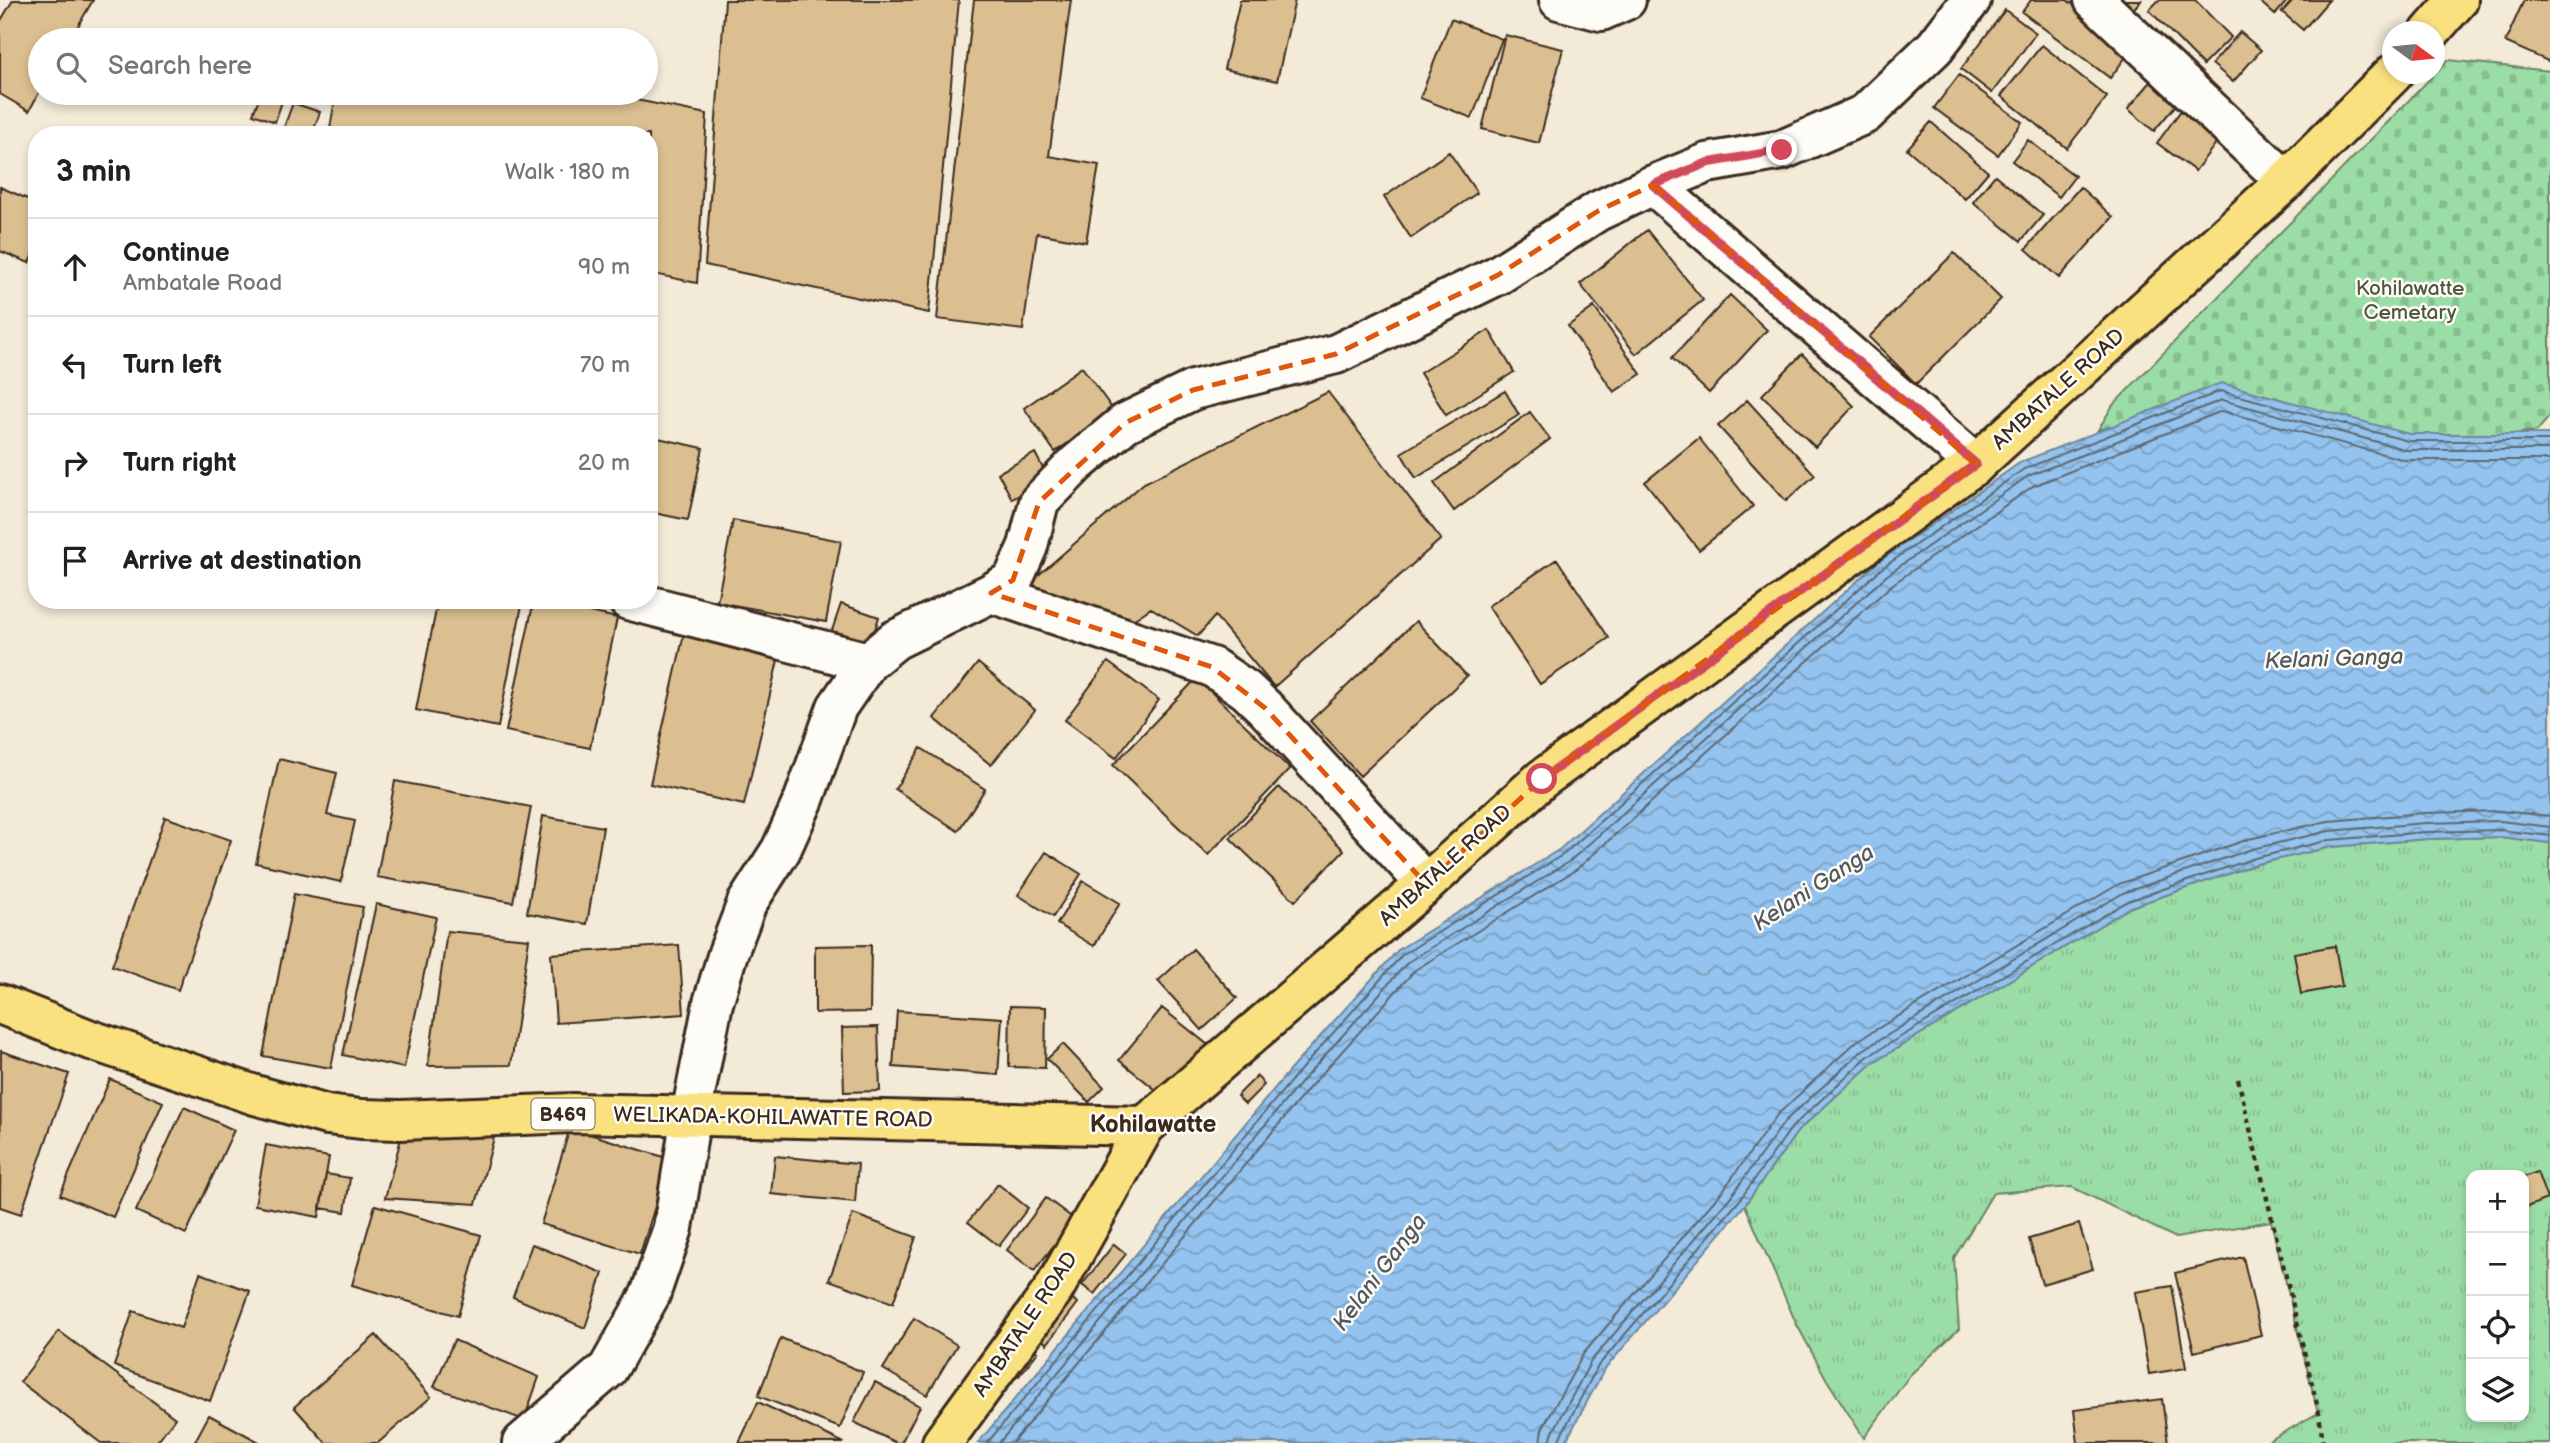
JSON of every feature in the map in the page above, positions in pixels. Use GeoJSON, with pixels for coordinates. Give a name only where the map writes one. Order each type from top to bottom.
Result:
{"type":"FeatureCollection","features":[{"type":"Feature","properties":{"kind":"main road"},"geometry":{"type":"LineString","coordinates":[[2440,21],[2458,0]]}},
{"type":"Feature","properties":{"kind":"main road","name":"AMBATALE ROAD"},"geometry":{"type":"LineString","coordinates":[[942,1443],[1054,1289],[1145,1126],[1426,884],[1542,779],[1863,543],[1976,464],[2286,181],[2383,84]]}},
{"type":"Feature","properties":{"kind":"main road","name":"WELIKADA-KOHILAWATTE ROAD"},"geometry":{"type":"LineString","coordinates":[[0,1003],[100,1043],[255,1095],[327,1115],[361,1119],[401,1121],[573,1113],[1145,1126]]}},
{"type":"Feature","properties":{"kind":"street"},"geometry":{"type":"LineString","coordinates":[[1559,0],[1601,11],[1626,0]]}},
{"type":"Feature","properties":{"kind":"street"},"geometry":{"type":"LineString","coordinates":[[522,1443],[608,1369],[650,1295],[673,1228],[713,1003],[747,903],[781,850],[804,799],[837,707],[868,662],[895,640],[1013,580],[1028,546],[1039,502],[1076,463],[1125,422],[1193,390],[1336,354],[1498,275],[1598,211],[1653,185],[1707,163],[1782,150],[1865,114],[1936,47],[1971,0]]}},
{"type":"Feature","properties":{"kind":"street"},"geometry":{"type":"LineString","coordinates":[[2094,0],[2286,181]]}},
{"type":"Feature","properties":{"kind":"street"},"geometry":{"type":"LineString","coordinates":[[1653,185],[1976,464]]}},
{"type":"Feature","properties":{"kind":"street"},"geometry":{"type":"LineString","coordinates":[[991,593],[1212,667],[1246,690],[1265,708],[1426,884]]}},
{"type":"Feature","properties":{"kind":"street"},"geometry":{"type":"LineString","coordinates":[[658,608],[868,662]]}},
{"type":"Feature","properties":{"kind":"path"},"geometry":{"type":"LineString","coordinates":[[2238,1079],[2319,1413],[2323,1443]]}},
{"type":"Feature","properties":{"kind":"highlighted area"},"geometry":{"type":"Polygon","coordinates":[[[1653,185],[1976,464],[1542,779],[1426,884],[1265,708],[1212,667],[991,593],[1013,580],[1039,502],[1125,423],[1193,390],[1336,354],[1498,275],[1598,211],[1653,185]]]}},
{"type":"Feature","properties":{"kind":"green space","name":"Kohilawatte Cemetary"},"geometry":{"type":"Polygon","coordinates":[[[2448,60],[2550,71],[2550,416],[2537,431],[2414,446],[2226,399],[2098,430],[2113,405],[2425,84],[2445,84],[2445,63],[2448,60]]]}},
{"type":"Feature","properties":{"kind":"green space"},"geometry":{"type":"Polygon","coordinates":[[[2500,837],[2550,843],[2550,1443],[2265,1443],[2318,1413],[2271,1221],[2176,1238],[2072,1187],[1993,1193],[1954,1258],[1959,1329],[1910,1375],[1864,1438],[1827,1380],[1796,1323],[1745,1205],[1798,1131],[1871,1064],[2131,907],[2257,864],[2331,847],[2427,839],[2500,837]]]}},
{"type":"Feature","properties":{"kind":"water","name":"Kelani Ganga"},"geometry":{"type":"Polygon","coordinates":[[[2221,383],[2409,434],[2550,434],[2550,843],[2500,837],[2427,839],[2331,847],[2257,864],[2131,907],[1871,1064],[1798,1131],[1745,1205],[1604,1370],[1565,1443],[978,1443],[1290,1070],[1398,950],[1560,849],[1877,563],[2021,462],[2221,383]]]}},
{"type":"Feature","properties":{"kind":"building"},"geometry":{"type":"Polygon","coordinates":[[[13,0],[93,0],[77,28],[28,28],[28,105],[32,105],[29,111],[0,94],[0,22],[13,0]]]}},
{"type":"Feature","properties":{"kind":"building"},"geometry":{"type":"Polygon","coordinates":[[[725,0],[959,0],[929,313],[705,265],[725,0]]]}},
{"type":"Feature","properties":{"kind":"building"},"geometry":{"type":"Polygon","coordinates":[[[974,0],[1071,0],[1049,156],[1099,165],[1086,242],[1037,233],[1023,330],[937,319],[974,0]]]}},
{"type":"Feature","properties":{"kind":"building"},"geometry":{"type":"Polygon","coordinates":[[[1240,0],[1295,0],[1277,81],[1224,69],[1240,0]]]}},
{"type":"Feature","properties":{"kind":"building"},"geometry":{"type":"Polygon","coordinates":[[[2031,0],[2067,0],[2132,49],[2110,78],[2022,12],[2031,0]]]}},
{"type":"Feature","properties":{"kind":"building"},"geometry":{"type":"Polygon","coordinates":[[[2118,0],[2141,0],[2132,11],[2118,0]]]}},
{"type":"Feature","properties":{"kind":"building"},"geometry":{"type":"Polygon","coordinates":[[[2159,0],[2195,0],[2231,37],[2203,65],[2149,10],[2159,0]]]}},
{"type":"Feature","properties":{"kind":"building"},"geometry":{"type":"Polygon","coordinates":[[[2258,0],[2288,0],[2275,15],[2258,0]]]}},
{"type":"Feature","properties":{"kind":"building"},"geometry":{"type":"Polygon","coordinates":[[[2293,0],[2329,0],[2303,30],[2282,12],[2293,0]]]}},
{"type":"Feature","properties":{"kind":"building"},"geometry":{"type":"Polygon","coordinates":[[[2524,0],[2550,0],[2550,62],[2505,42],[2524,0]]]}},
{"type":"Feature","properties":{"kind":"building"},"geometry":{"type":"Polygon","coordinates":[[[2005,10],[2036,33],[1992,93],[1961,69],[2005,10]]]}},
{"type":"Feature","properties":{"kind":"building"},"geometry":{"type":"Polygon","coordinates":[[[1451,19],[1502,39],[1472,118],[1420,98],[1451,19]]]}},
{"type":"Feature","properties":{"kind":"building"},"geometry":{"type":"Polygon","coordinates":[[[2240,32],[2261,50],[2233,82],[2212,64],[2240,32]]]}},
{"type":"Feature","properties":{"kind":"building"},"geometry":{"type":"Polygon","coordinates":[[[1505,35],[1563,49],[1539,143],[1482,129],[1505,35]]]}},
{"type":"Feature","properties":{"kind":"building"},"geometry":{"type":"Polygon","coordinates":[[[2042,45],[2107,97],[2067,148],[2001,96],[2042,45]]]}},
{"type":"Feature","properties":{"kind":"building"},"geometry":{"type":"Polygon","coordinates":[[[1959,75],[2022,122],[1998,155],[1934,108],[1959,75]]]}},
{"type":"Feature","properties":{"kind":"building"},"geometry":{"type":"Polygon","coordinates":[[[2154,78],[2180,100],[2154,131],[2128,109],[2154,78]]]}},
{"type":"Feature","properties":{"kind":"building"},"geometry":{"type":"Polygon","coordinates":[[[658,104],[707,114],[697,283],[658,275],[658,126],[330,126],[334,105],[658,104]]]}},
{"type":"Feature","properties":{"kind":"building"},"geometry":{"type":"Polygon","coordinates":[[[256,105],[281,105],[275,122],[253,114],[256,105]]]}},
{"type":"Feature","properties":{"kind":"building"},"geometry":{"type":"Polygon","coordinates":[[[292,105],[320,112],[315,126],[284,126],[292,105]]]}},
{"type":"Feature","properties":{"kind":"building"},"geometry":{"type":"Polygon","coordinates":[[[2185,105],[2223,134],[2195,171],[2157,143],[2185,105]]]}},
{"type":"Feature","properties":{"kind":"building"},"geometry":{"type":"Polygon","coordinates":[[[1931,122],[1988,172],[1965,199],[1907,149],[1931,122]]]}},
{"type":"Feature","properties":{"kind":"building"},"geometry":{"type":"Polygon","coordinates":[[[2028,140],[2075,176],[2059,197],[2012,161],[2028,140]]]}},
{"type":"Feature","properties":{"kind":"building"},"geometry":{"type":"Polygon","coordinates":[[[1449,152],[1477,193],[1411,238],[1384,197],[1449,152]]]}},
{"type":"Feature","properties":{"kind":"building"},"geometry":{"type":"Polygon","coordinates":[[[1995,175],[2043,215],[2021,241],[1973,202],[1995,175]]]}},
{"type":"Feature","properties":{"kind":"building"},"geometry":{"type":"Polygon","coordinates":[[[0,187],[28,199],[28,263],[0,251],[0,187]]]}},
{"type":"Feature","properties":{"kind":"building"},"geometry":{"type":"Polygon","coordinates":[[[2080,187],[2113,217],[2059,278],[2026,249],[2080,187]]]}},
{"type":"Feature","properties":{"kind":"building"},"geometry":{"type":"Polygon","coordinates":[[[1647,230],[1703,300],[1636,354],[1580,284],[1647,230]]]}},
{"type":"Feature","properties":{"kind":"building"},"geometry":{"type":"Polygon","coordinates":[[[1954,253],[2001,299],[1916,384],[1869,337],[1954,253]]]}},
{"type":"Feature","properties":{"kind":"building"},"geometry":{"type":"Polygon","coordinates":[[[1730,295],[1767,330],[1709,393],[1672,358],[1730,295]]]}},
{"type":"Feature","properties":{"kind":"building"},"geometry":{"type":"Polygon","coordinates":[[[1594,307],[1641,374],[1614,392],[1568,326],[1594,307]]]}},
{"type":"Feature","properties":{"kind":"building"},"geometry":{"type":"Polygon","coordinates":[[[1489,330],[1514,372],[1446,415],[1420,373],[1489,330]]]}},
{"type":"Feature","properties":{"kind":"building"},"geometry":{"type":"Polygon","coordinates":[[[1802,354],[1854,406],[1815,447],[1762,395],[1802,354]]]}},
{"type":"Feature","properties":{"kind":"building"},"geometry":{"type":"Polygon","coordinates":[[[1082,367],[1114,411],[1055,452],[1024,408],[1082,367]]]}},
{"type":"Feature","properties":{"kind":"building"},"geometry":{"type":"Polygon","coordinates":[[[1505,391],[1519,415],[1416,478],[1401,453],[1505,391]]]}},
{"type":"Feature","properties":{"kind":"building"},"geometry":{"type":"Polygon","coordinates":[[[1328,392],[1441,539],[1274,687],[1215,616],[1198,636],[1151,608],[1133,620],[1027,585],[1144,483],[1328,392]]]}},
{"type":"Feature","properties":{"kind":"building"},"geometry":{"type":"Polygon","coordinates":[[[1747,400],[1815,475],[1786,501],[1718,426],[1747,400]]]}},
{"type":"Feature","properties":{"kind":"building"},"geometry":{"type":"Polygon","coordinates":[[[1530,412],[1550,439],[1454,511],[1434,483],[1530,412]]]}},
{"type":"Feature","properties":{"kind":"building"},"geometry":{"type":"Polygon","coordinates":[[[658,438],[703,448],[688,520],[658,514],[658,438]]]}},
{"type":"Feature","properties":{"kind":"building"},"geometry":{"type":"Polygon","coordinates":[[[1699,438],[1753,506],[1699,550],[1645,482],[1699,438]]]}},
{"type":"Feature","properties":{"kind":"building"},"geometry":{"type":"Polygon","coordinates":[[[1035,453],[1049,480],[1012,499],[998,473],[1035,453]]]}},
{"type":"Feature","properties":{"kind":"building"},"geometry":{"type":"Polygon","coordinates":[[[733,520],[841,541],[826,622],[717,602],[733,520]]]}},
{"type":"Feature","properties":{"kind":"building"},"geometry":{"type":"Polygon","coordinates":[[[1557,559],[1609,638],[1540,684],[1488,606],[1557,559]]]}},
{"type":"Feature","properties":{"kind":"building"},"geometry":{"type":"Polygon","coordinates":[[[841,604],[879,617],[865,661],[826,648],[841,604]]]}},
{"type":"Feature","properties":{"kind":"building"},"geometry":{"type":"Polygon","coordinates":[[[436,609],[521,609],[498,727],[416,710],[436,609]]]}},
{"type":"Feature","properties":{"kind":"building"},"geometry":{"type":"Polygon","coordinates":[[[532,609],[576,609],[617,618],[590,748],[506,731],[532,609]]]}},
{"type":"Feature","properties":{"kind":"building"},"geometry":{"type":"Polygon","coordinates":[[[1416,621],[1467,676],[1360,776],[1310,721],[1416,621]]]}},
{"type":"Feature","properties":{"kind":"building"},"geometry":{"type":"Polygon","coordinates":[[[684,634],[779,656],[744,805],[650,784],[684,634]]]}},
{"type":"Feature","properties":{"kind":"building"},"geometry":{"type":"Polygon","coordinates":[[[1108,662],[1159,700],[1116,758],[1065,720],[1108,662]]]}},
{"type":"Feature","properties":{"kind":"building"},"geometry":{"type":"Polygon","coordinates":[[[978,663],[1035,710],[991,765],[934,718],[978,663]]]}},
{"type":"Feature","properties":{"kind":"building"},"geometry":{"type":"Polygon","coordinates":[[[1197,678],[1290,769],[1208,855],[1113,765],[1197,678]]]}},
{"type":"Feature","properties":{"kind":"building"},"geometry":{"type":"Polygon","coordinates":[[[921,748],[985,789],[958,831],[895,789],[921,748]]]}},
{"type":"Feature","properties":{"kind":"building"},"geometry":{"type":"Polygon","coordinates":[[[279,759],[337,773],[327,815],[355,821],[341,882],[256,863],[279,759]]]}},
{"type":"Feature","properties":{"kind":"building"},"geometry":{"type":"Polygon","coordinates":[[[395,781],[531,807],[513,902],[377,877],[395,781]]]}},
{"type":"Feature","properties":{"kind":"building"},"geometry":{"type":"Polygon","coordinates":[[[1279,787],[1344,850],[1295,901],[1230,838],[1279,787]]]}},
{"type":"Feature","properties":{"kind":"building"},"geometry":{"type":"Polygon","coordinates":[[[543,816],[603,827],[587,924],[527,913],[543,816]]]}},
{"type":"Feature","properties":{"kind":"building"},"geometry":{"type":"Polygon","coordinates":[[[165,817],[231,840],[178,990],[112,966],[165,817]]]}},
{"type":"Feature","properties":{"kind":"building"},"geometry":{"type":"Polygon","coordinates":[[[1046,852],[1081,874],[1053,917],[1018,895],[1046,852]]]}},
{"type":"Feature","properties":{"kind":"building"},"geometry":{"type":"Polygon","coordinates":[[[1083,881],[1120,903],[1094,946],[1057,924],[1083,881]]]}},
{"type":"Feature","properties":{"kind":"building"},"geometry":{"type":"Polygon","coordinates":[[[294,894],[363,907],[331,1068],[263,1056],[294,894]]]}},
{"type":"Feature","properties":{"kind":"building"},"geometry":{"type":"Polygon","coordinates":[[[376,904],[436,917],[404,1068],[343,1055],[376,904]]]}},
{"type":"Feature","properties":{"kind":"building"},"geometry":{"type":"Polygon","coordinates":[[[447,931],[529,939],[511,1065],[428,1066],[447,931]]]}},
{"type":"Feature","properties":{"kind":"building"},"geometry":{"type":"Polygon","coordinates":[[[679,945],[684,1014],[556,1023],[551,954],[679,945]]]}},
{"type":"Feature","properties":{"kind":"building"},"geometry":{"type":"Polygon","coordinates":[[[871,945],[870,1012],[815,1013],[815,946],[871,945]]]}},
{"type":"Feature","properties":{"kind":"building"},"geometry":{"type":"Polygon","coordinates":[[[2335,946],[2342,986],[2301,994],[2294,953],[2335,946]]]}},
{"type":"Feature","properties":{"kind":"building"},"geometry":{"type":"Polygon","coordinates":[[[1193,949],[1237,998],[1202,1030],[1158,981],[1193,949]]]}},
{"type":"Feature","properties":{"kind":"building"},"geometry":{"type":"Polygon","coordinates":[[[1010,1006],[1046,1007],[1045,1068],[1009,1067],[1010,1006]]]}},
{"type":"Feature","properties":{"kind":"building"},"geometry":{"type":"Polygon","coordinates":[[[1162,1008],[1208,1045],[1166,1098],[1119,1060],[1162,1008]]]}},
{"type":"Feature","properties":{"kind":"building"},"geometry":{"type":"Polygon","coordinates":[[[897,1011],[1002,1018],[998,1075],[893,1067],[897,1011]]]}},
{"type":"Feature","properties":{"kind":"building"},"geometry":{"type":"Polygon","coordinates":[[[878,1027],[880,1091],[844,1092],[842,1028],[878,1027]]]}},
{"type":"Feature","properties":{"kind":"building"},"geometry":{"type":"Polygon","coordinates":[[[1063,1044],[1104,1087],[1089,1102],[1047,1059],[1063,1044]]]}},
{"type":"Feature","properties":{"kind":"building"},"geometry":{"type":"Polygon","coordinates":[[[1,1051],[69,1074],[21,1214],[0,1207],[1,1051]]]}},
{"type":"Feature","properties":{"kind":"building"},"geometry":{"type":"Polygon","coordinates":[[[1257,1076],[1264,1085],[1245,1104],[1237,1096],[1257,1076]]]}},
{"type":"Feature","properties":{"kind":"building"},"geometry":{"type":"Polygon","coordinates":[[[110,1079],[163,1102],[113,1217],[60,1195],[110,1079]]]}},
{"type":"Feature","properties":{"kind":"building"},"geometry":{"type":"Polygon","coordinates":[[[184,1107],[234,1130],[186,1234],[136,1211],[184,1107]]]}},
{"type":"Feature","properties":{"kind":"building"},"geometry":{"type":"Polygon","coordinates":[[[570,1128],[670,1159],[640,1254],[541,1224],[570,1128]]]}},
{"type":"Feature","properties":{"kind":"building"},"geometry":{"type":"Polygon","coordinates":[[[403,1131],[495,1134],[476,1204],[385,1198],[403,1131]]]}},
{"type":"Feature","properties":{"kind":"building"},"geometry":{"type":"Polygon","coordinates":[[[266,1145],[329,1157],[319,1217],[255,1205],[266,1145]]]}},
{"type":"Feature","properties":{"kind":"building"},"geometry":{"type":"Polygon","coordinates":[[[775,1156],[858,1164],[855,1202],[771,1194],[775,1156]]]}},
{"type":"Feature","properties":{"kind":"building"},"geometry":{"type":"Polygon","coordinates":[[[2537,1172],[2547,1199],[2529,1206],[2529,1175],[2537,1172]]]}},
{"type":"Feature","properties":{"kind":"building"},"geometry":{"type":"Polygon","coordinates":[[[326,1174],[350,1178],[345,1212],[320,1208],[326,1174]]]}},
{"type":"Feature","properties":{"kind":"building"},"geometry":{"type":"Polygon","coordinates":[[[998,1184],[1028,1208],[999,1246],[968,1222],[998,1184]]]}},
{"type":"Feature","properties":{"kind":"building"},"geometry":{"type":"Polygon","coordinates":[[[1046,1198],[1074,1219],[1034,1271],[1007,1250],[1046,1198]]]}},
{"type":"Feature","properties":{"kind":"building"},"geometry":{"type":"Polygon","coordinates":[[[375,1205],[481,1235],[458,1316],[352,1285],[375,1205]]]}},
{"type":"Feature","properties":{"kind":"building"},"geometry":{"type":"Polygon","coordinates":[[[853,1214],[916,1237],[893,1303],[829,1280],[853,1214]]]}},
{"type":"Feature","properties":{"kind":"building"},"geometry":{"type":"Polygon","coordinates":[[[2079,1224],[2093,1269],[2042,1284],[2029,1239],[2079,1224]]]}},
{"type":"Feature","properties":{"kind":"building"},"geometry":{"type":"Polygon","coordinates":[[[532,1244],[603,1273],[585,1328],[513,1297],[532,1244]]]}},
{"type":"Feature","properties":{"kind":"building"},"geometry":{"type":"Polygon","coordinates":[[[1114,1244],[1126,1254],[1094,1294],[1082,1285],[1114,1244]]]}},
{"type":"Feature","properties":{"kind":"building"},"geometry":{"type":"Polygon","coordinates":[[[2243,1257],[2261,1335],[2194,1352],[2175,1273],[2243,1257]]]}},
{"type":"Feature","properties":{"kind":"building"},"geometry":{"type":"Polygon","coordinates":[[[200,1273],[250,1291],[210,1401],[114,1366],[133,1311],[181,1328],[200,1273]]]}},
{"type":"Feature","properties":{"kind":"building"},"geometry":{"type":"Polygon","coordinates":[[[2172,1286],[2186,1368],[2149,1374],[2135,1292],[2172,1286]]]}},
{"type":"Feature","properties":{"kind":"building"},"geometry":{"type":"Polygon","coordinates":[[[1067,1295],[1078,1303],[1047,1344],[1037,1335],[1067,1295]]]}},
{"type":"Feature","properties":{"kind":"building"},"geometry":{"type":"Polygon","coordinates":[[[914,1318],[957,1345],[927,1395],[883,1369],[914,1318]]]}},
{"type":"Feature","properties":{"kind":"building"},"geometry":{"type":"Polygon","coordinates":[[[59,1331],[175,1418],[156,1443],[101,1443],[20,1382],[59,1331]]]}},
{"type":"Feature","properties":{"kind":"building"},"geometry":{"type":"Polygon","coordinates":[[[376,1335],[431,1397],[378,1443],[326,1443],[294,1407],[376,1335]]]}},
{"type":"Feature","properties":{"kind":"building"},"geometry":{"type":"Polygon","coordinates":[[[781,1338],[863,1372],[840,1428],[758,1396],[781,1338]]]}},
{"type":"Feature","properties":{"kind":"building"},"geometry":{"type":"Polygon","coordinates":[[[454,1340],[539,1377],[524,1420],[434,1387],[454,1340]]]}},
{"type":"Feature","properties":{"kind":"building"},"geometry":{"type":"Polygon","coordinates":[[[1026,1343],[1038,1352],[1019,1376],[1007,1368],[1026,1343]]]}},
{"type":"Feature","properties":{"kind":"building"},"geometry":{"type":"Polygon","coordinates":[[[875,1382],[920,1406],[901,1443],[854,1422],[875,1382]]]}},
{"type":"Feature","properties":{"kind":"building"},"geometry":{"type":"Polygon","coordinates":[[[2162,1399],[2168,1443],[2078,1443],[2074,1410],[2162,1399]]]}},
{"type":"Feature","properties":{"kind":"building"},"geometry":{"type":"Polygon","coordinates":[[[758,1402],[844,1443],[739,1443],[758,1402]]]}},
{"type":"Feature","properties":{"kind":"building"},"geometry":{"type":"Polygon","coordinates":[[[209,1415],[261,1443],[194,1443],[209,1415]]]}},
{"type":"Feature","properties":{"kind":"district","name":"Kohilawatte"},"geometry":{"type":"Point","coordinates":[1153,1124]}},
{"type":"Feature","properties":{"kind":"route"},"geometry":{"type":"LineString","coordinates":[[1542,779],[1976,464],[1653,185],[1707,163],[1782,150]]}}]}
